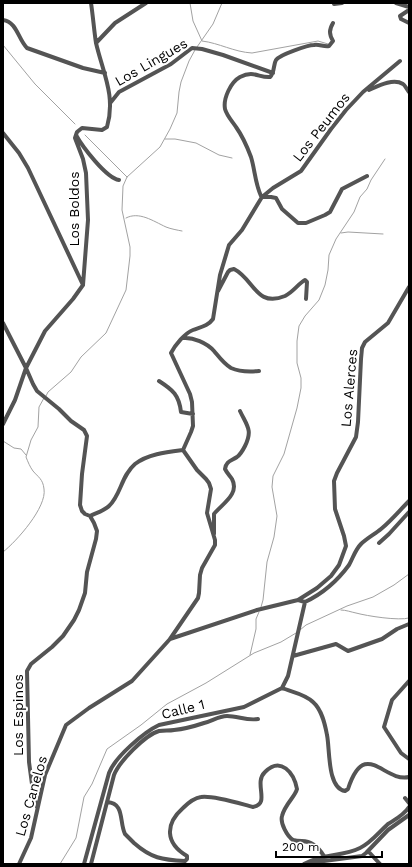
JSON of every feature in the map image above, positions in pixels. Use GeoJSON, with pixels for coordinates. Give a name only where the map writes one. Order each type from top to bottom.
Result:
{"type":"FeatureCollection","features":[{"type":"Feature","properties":{"kind":"street"},"geometry":{"type":"LineString","coordinates":[[91,3],[96,43],[106,73],[111,102],[110,117],[107,127],[104,129],[99,130],[82,128],[76,135],[82,146],[100,165],[113,178],[119,180]]}},
{"type":"Feature","properties":{"kind":"street"},"geometry":{"type":"LineString","coordinates":[[96,43],[118,20],[146,3]]}},
{"type":"Feature","properties":{"kind":"street"},"geometry":{"type":"LineString","coordinates":[[334,4],[342,3]]}},
{"type":"Feature","properties":{"kind":"street"},"geometry":{"type":"LineString","coordinates":[[396,3],[409,8],[400,16],[401,19],[409,23]]}},
{"type":"Feature","properties":{"kind":"street"},"geometry":{"type":"LineString","coordinates":[[3,20],[10,21],[23,44],[27,48],[83,68],[106,73]]}},
{"type":"Feature","properties":{"kind":"street"},"geometry":{"type":"LineString","coordinates":[[334,23],[330,29],[330,34],[333,41],[330,46],[316,44],[280,56],[276,60],[273,73],[268,78],[256,74],[241,77],[228,91],[224,103],[227,114],[239,130],[251,157],[259,191],[262,197],[274,197],[282,209],[294,221],[301,224],[321,218],[330,212],[342,189],[367,176]]}},
{"type":"Feature","properties":{"kind":"street","name":"Los Lingues"},"geometry":{"type":"LineString","coordinates":[[111,102],[120,92],[171,64],[192,48],[202,49],[223,55],[273,73]]}},
{"type":"Feature","properties":{"kind":"street","name":"Los Peumos"},"geometry":{"type":"LineString","coordinates":[[183,450],[192,432],[193,414],[190,394],[172,355],[172,351],[188,332],[210,323],[214,315],[220,275],[229,245],[242,230],[262,197],[301,170],[331,128],[363,92],[400,61]]}},
{"type":"Feature","properties":{"kind":"street"},"geometry":{"type":"LineString","coordinates":[[363,92],[387,83],[396,83],[403,84],[409,92]]}},
{"type":"Feature","properties":{"kind":"street"},"geometry":{"type":"LineString","coordinates":[[3,134],[19,153],[28,168],[83,285],[73,299],[45,331],[26,368],[15,400],[3,424]]}},
{"type":"Feature","properties":{"kind":"street","name":"Los Boldos"},"geometry":{"type":"LineString","coordinates":[[76,135],[76,142],[83,159],[86,173],[88,220],[83,285]]}},
{"type":"Feature","properties":{"kind":"street"},"geometry":{"type":"LineString","coordinates":[[216,295],[228,272],[234,269],[244,277],[257,293],[272,299],[290,293],[305,280],[307,282],[306,299]]}},
{"type":"Feature","properties":{"kind":"street","name":"Los Alerces"},"geometry":{"type":"LineString","coordinates":[[298,600],[317,588],[340,566],[346,546],[335,509],[334,481],[356,437],[362,348],[365,342],[388,323],[409,287]]}},
{"type":"Feature","properties":{"kind":"street","name":"Los Espinos"},"geometry":{"type":"LineString","coordinates":[[3,323],[37,391],[71,421],[84,430],[87,436],[80,505],[82,511],[90,516],[97,531],[79,610],[63,636],[31,664],[27,671],[30,762],[34,799],[37,807]]}},
{"type":"Feature","properties":{"kind":"street"},"geometry":{"type":"LineString","coordinates":[[183,338],[192,338],[212,349],[224,363],[231,368],[249,372],[259,371]]}},
{"type":"Feature","properties":{"kind":"street"},"geometry":{"type":"LineString","coordinates":[[159,381],[170,389],[179,400],[181,412],[193,414]]}},
{"type":"Feature","properties":{"kind":"street","name":"Los Canelos"},"geometry":{"type":"LineString","coordinates":[[19,864],[31,838],[44,775],[66,725],[132,681],[170,639],[198,598],[200,593],[200,575],[202,568],[214,545],[214,514],[232,494],[235,488],[233,481],[225,469],[225,466],[229,461],[240,455],[249,436],[249,429],[240,411]]}},
{"type":"Feature","properties":{"kind":"street"},"geometry":{"type":"LineString","coordinates":[[90,516],[109,506],[115,499],[128,471],[136,463],[150,457],[183,450],[209,484],[210,489],[207,513],[208,523],[214,534]]}},
{"type":"Feature","properties":{"kind":"street"},"geometry":{"type":"LineString","coordinates":[[170,639],[257,610],[298,600],[305,602],[321,593],[333,583],[346,568],[362,542],[381,529],[409,501]]}},
{"type":"Feature","properties":{"kind":"street"},"geometry":{"type":"LineString","coordinates":[[379,543],[409,512]]}},
{"type":"Feature","properties":{"kind":"street"},"geometry":{"type":"LineString","coordinates":[[305,602],[287,679],[282,688],[307,698],[320,710],[328,736],[331,773],[336,784],[345,791],[348,789],[354,773],[361,767],[367,765],[375,765],[401,778],[409,777]]}},
{"type":"Feature","properties":{"kind":"street"},"geometry":{"type":"LineString","coordinates":[[293,656],[336,644],[348,651],[382,639],[397,629],[409,624]]}},
{"type":"Feature","properties":{"kind":"street"},"geometry":{"type":"LineString","coordinates":[[409,681],[392,700],[384,727],[401,753],[409,759]]}},
{"type":"Feature","properties":{"kind":"street","name":"Calle 1"},"geometry":{"type":"LineString","coordinates":[[84,864],[109,773],[114,763],[149,731],[159,725],[244,707],[282,688]]}},
{"type":"Feature","properties":{"kind":"street"},"geometry":{"type":"LineString","coordinates":[[91,864],[114,775],[120,763],[128,754],[154,733],[160,731],[180,729],[224,716],[258,720]]}},
{"type":"Feature","properties":{"kind":"street"},"geometry":{"type":"LineString","coordinates":[[107,802],[114,803],[119,809],[123,830],[130,840],[150,855],[171,862],[185,861],[187,858],[186,855],[175,847],[169,834],[173,820],[182,809],[196,798],[206,796],[253,807],[257,806],[262,800],[260,784],[261,777],[265,772],[276,765],[282,766],[287,769],[297,788],[284,810],[282,818],[283,825],[293,840],[313,844],[324,856]]}},
{"type":"Feature","properties":{"kind":"street"},"geometry":{"type":"LineString","coordinates":[[405,798],[409,803]]}},
{"type":"Feature","properties":{"kind":"street"},"geometry":{"type":"LineString","coordinates":[[304,864],[324,856],[349,852],[365,846],[382,829],[403,814],[409,807]]}},
{"type":"Feature","properties":{"kind":"street"},"geometry":{"type":"LineString","coordinates":[[313,864],[324,861],[357,858],[364,855],[384,834],[409,815]]}},
{"type":"Feature","properties":{"kind":"street"},"geometry":{"type":"LineString","coordinates":[[368,851],[380,864]]}},
{"type":"Feature","properties":{"kind":"waterway"},"geometry":{"type":"LineString","coordinates":[[190,3],[193,21],[202,41],[252,53],[318,41],[328,44]]}},
{"type":"Feature","properties":{"kind":"waterway"},"geometry":{"type":"LineString","coordinates":[[197,47],[213,24],[222,3]]}},
{"type":"Feature","properties":{"kind":"waterway"},"geometry":{"type":"LineString","coordinates":[[3,45],[35,84],[75,124]]}},
{"type":"Feature","properties":{"kind":"waterway"},"geometry":{"type":"LineString","coordinates":[[46,396],[48,392],[71,372],[81,357],[106,333],[126,290],[130,247],[122,210],[123,186],[127,177],[160,147],[170,129],[177,113],[181,82],[195,50]]}},
{"type":"Feature","properties":{"kind":"waterway"},"geometry":{"type":"LineString","coordinates":[[85,135],[127,177]]}},
{"type":"Feature","properties":{"kind":"waterway"},"geometry":{"type":"LineString","coordinates":[[165,139],[175,139],[196,143],[219,155],[232,158]]}},
{"type":"Feature","properties":{"kind":"waterway"},"geometry":{"type":"LineString","coordinates":[[261,607],[267,562],[274,537],[277,516],[272,487],[273,476],[284,454],[301,388],[301,378],[297,363],[299,326],[305,316],[319,300],[325,285],[329,255],[336,239],[354,212],[360,197],[367,189],[371,180],[385,159]]}},
{"type":"Feature","properties":{"kind":"waterway"},"geometry":{"type":"LineString","coordinates":[[126,218],[131,216],[141,216],[168,228],[182,231]]}},
{"type":"Feature","properties":{"kind":"waterway"},"geometry":{"type":"LineString","coordinates":[[341,233],[383,234]]}},
{"type":"Feature","properties":{"kind":"waterway"},"geometry":{"type":"LineString","coordinates":[[3,552],[16,540],[30,523],[41,505],[44,496],[43,483],[32,469],[26,457],[31,440],[38,427],[39,407],[44,398]]}},
{"type":"Feature","properties":{"kind":"waterway"},"geometry":{"type":"LineString","coordinates":[[3,441],[14,448],[21,449],[26,455]]}},
{"type":"Feature","properties":{"kind":"waterway"},"geometry":{"type":"LineString","coordinates":[[300,630],[306,625],[347,606],[373,597],[409,574]]}},
{"type":"Feature","properties":{"kind":"waterway"},"geometry":{"type":"LineString","coordinates":[[341,610],[383,618],[409,618]]}},
{"type":"Feature","properties":{"kind":"waterway"},"geometry":{"type":"LineString","coordinates":[[250,655],[256,629],[256,619],[259,612]]}},
{"type":"Feature","properties":{"kind":"waterway"},"geometry":{"type":"LineString","coordinates":[[60,864],[76,838],[84,797],[92,784],[107,749],[167,704],[206,683],[254,653],[281,642],[296,633]]}}]}
